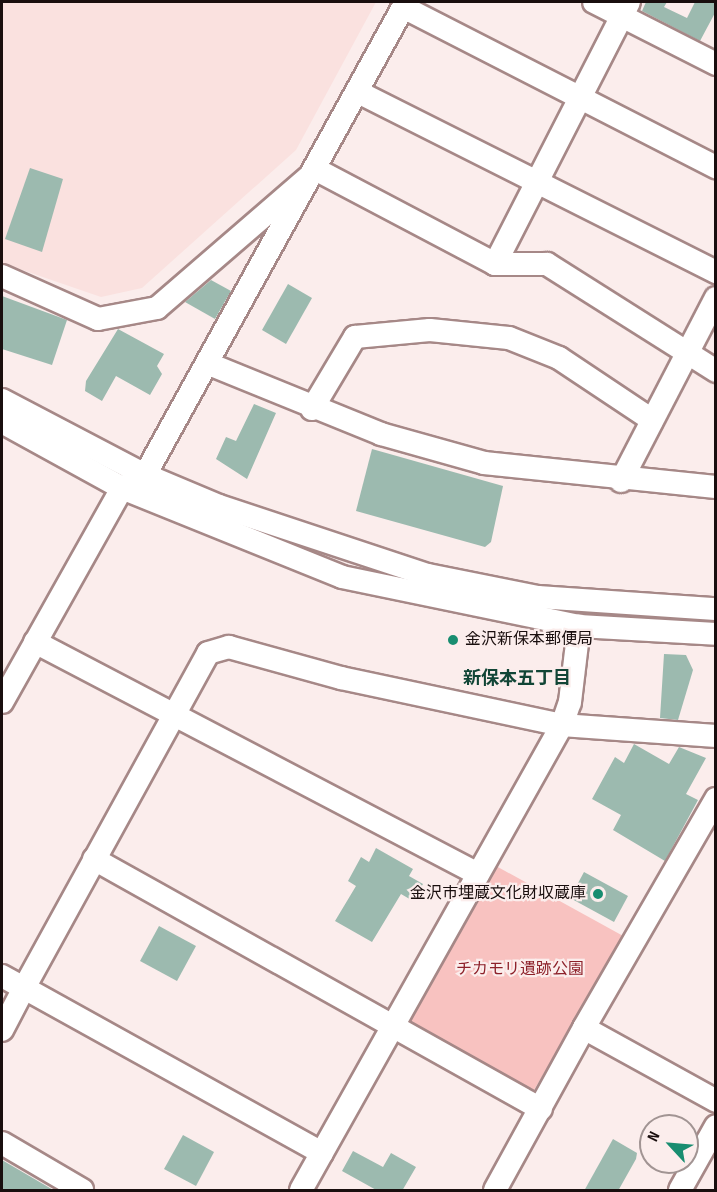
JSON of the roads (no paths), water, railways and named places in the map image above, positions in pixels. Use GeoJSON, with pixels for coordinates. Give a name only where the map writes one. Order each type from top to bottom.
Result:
{"type":"FeatureCollection","features":[{"type":"Feature","properties":{"kind":"street"},"geometry":{"type":"LineString","coordinates":[[594,2],[625,8],[716,64]]}},
{"type":"Feature","properties":{"kind":"street"},"geometry":{"type":"LineString","coordinates":[[2,702],[123,488],[145,475],[317,170],[404,4],[579,99],[716,167]]}},
{"type":"Feature","properties":{"kind":"street"},"geometry":{"type":"LineString","coordinates":[[495,264],[625,8]]}},
{"type":"Feature","properties":{"kind":"street"},"geometry":{"type":"LineString","coordinates":[[358,92],[716,272]]}},
{"type":"Feature","properties":{"kind":"street"},"geometry":{"type":"LineString","coordinates":[[317,170],[495,264],[547,264],[716,371]]}},
{"type":"Feature","properties":{"kind":"street"},"geometry":{"type":"LineString","coordinates":[[2,276],[98,319],[157,308],[317,170]]}},
{"type":"Feature","properties":{"kind":"street"},"geometry":{"type":"LineString","coordinates":[[621,481],[716,298]]}},
{"type":"Feature","properties":{"kind":"street"},"geometry":{"type":"LineString","coordinates":[[312,409],[355,337],[430,330],[509,338],[549,354],[652,420]]}},
{"type":"Feature","properties":{"kind":"street"},"geometry":{"type":"LineString","coordinates":[[208,364],[312,409],[484,463],[621,481],[716,487]]}},
{"type":"Feature","properties":{"kind":"street"},"geometry":{"type":"LineString","coordinates":[[2,400],[145,475],[286,533],[428,575],[538,597],[716,609]]}},
{"type":"Feature","properties":{"kind":"street"},"geometry":{"type":"LineString","coordinates":[[2,422],[123,488],[342,577],[579,626],[716,634]]}},
{"type":"Feature","properties":{"kind":"street"},"geometry":{"type":"LineString","coordinates":[[301,1191],[562,725],[570,702],[579,626]]}},
{"type":"Feature","properties":{"kind":"street"},"geometry":{"type":"LineString","coordinates":[[35,642],[478,874]]}},
{"type":"Feature","properties":{"kind":"street"},"geometry":{"type":"LineString","coordinates":[[2,1030],[208,653],[229,647],[341,678],[562,725],[716,736]]}},
{"type":"Feature","properties":{"kind":"street"},"geometry":{"type":"LineString","coordinates":[[495,1191],[584,1028],[716,799]]}},
{"type":"Feature","properties":{"kind":"street"},"geometry":{"type":"LineString","coordinates":[[94,859],[541,1109]]}},
{"type":"Feature","properties":{"kind":"street"},"geometry":{"type":"LineString","coordinates":[[2,976],[322,1153]]}},
{"type":"Feature","properties":{"kind":"street"},"geometry":{"type":"LineString","coordinates":[[584,1028],[716,1101]]}},
{"type":"Feature","properties":{"kind":"street"},"geometry":{"type":"LineString","coordinates":[[680,1191],[716,1126]]}},
{"type":"Feature","properties":{"kind":"street"},"geometry":{"type":"LineString","coordinates":[[2,1143],[82,1191]]}},
{"type":"Feature","properties":{"kind":"place","name":"金沢新保本郵便局"},"geometry":{"type":"Point","coordinates":[453,640]}},
{"type":"Feature","properties":{"kind":"place","name":"金沢市埋蔵文化財収蔵庫"},"geometry":{"type":"Point","coordinates":[598,894]}},
{"type":"Feature","properties":{"kind":"district","name":"新保本五丁目"},"geometry":{"type":"Point","coordinates":[517,679]}},
{"type":"Feature","properties":{"kind":"park label","name":"チカモリ遺跡公園"},"geometry":{"type":"Point","coordinates":[520,970]}}]}
